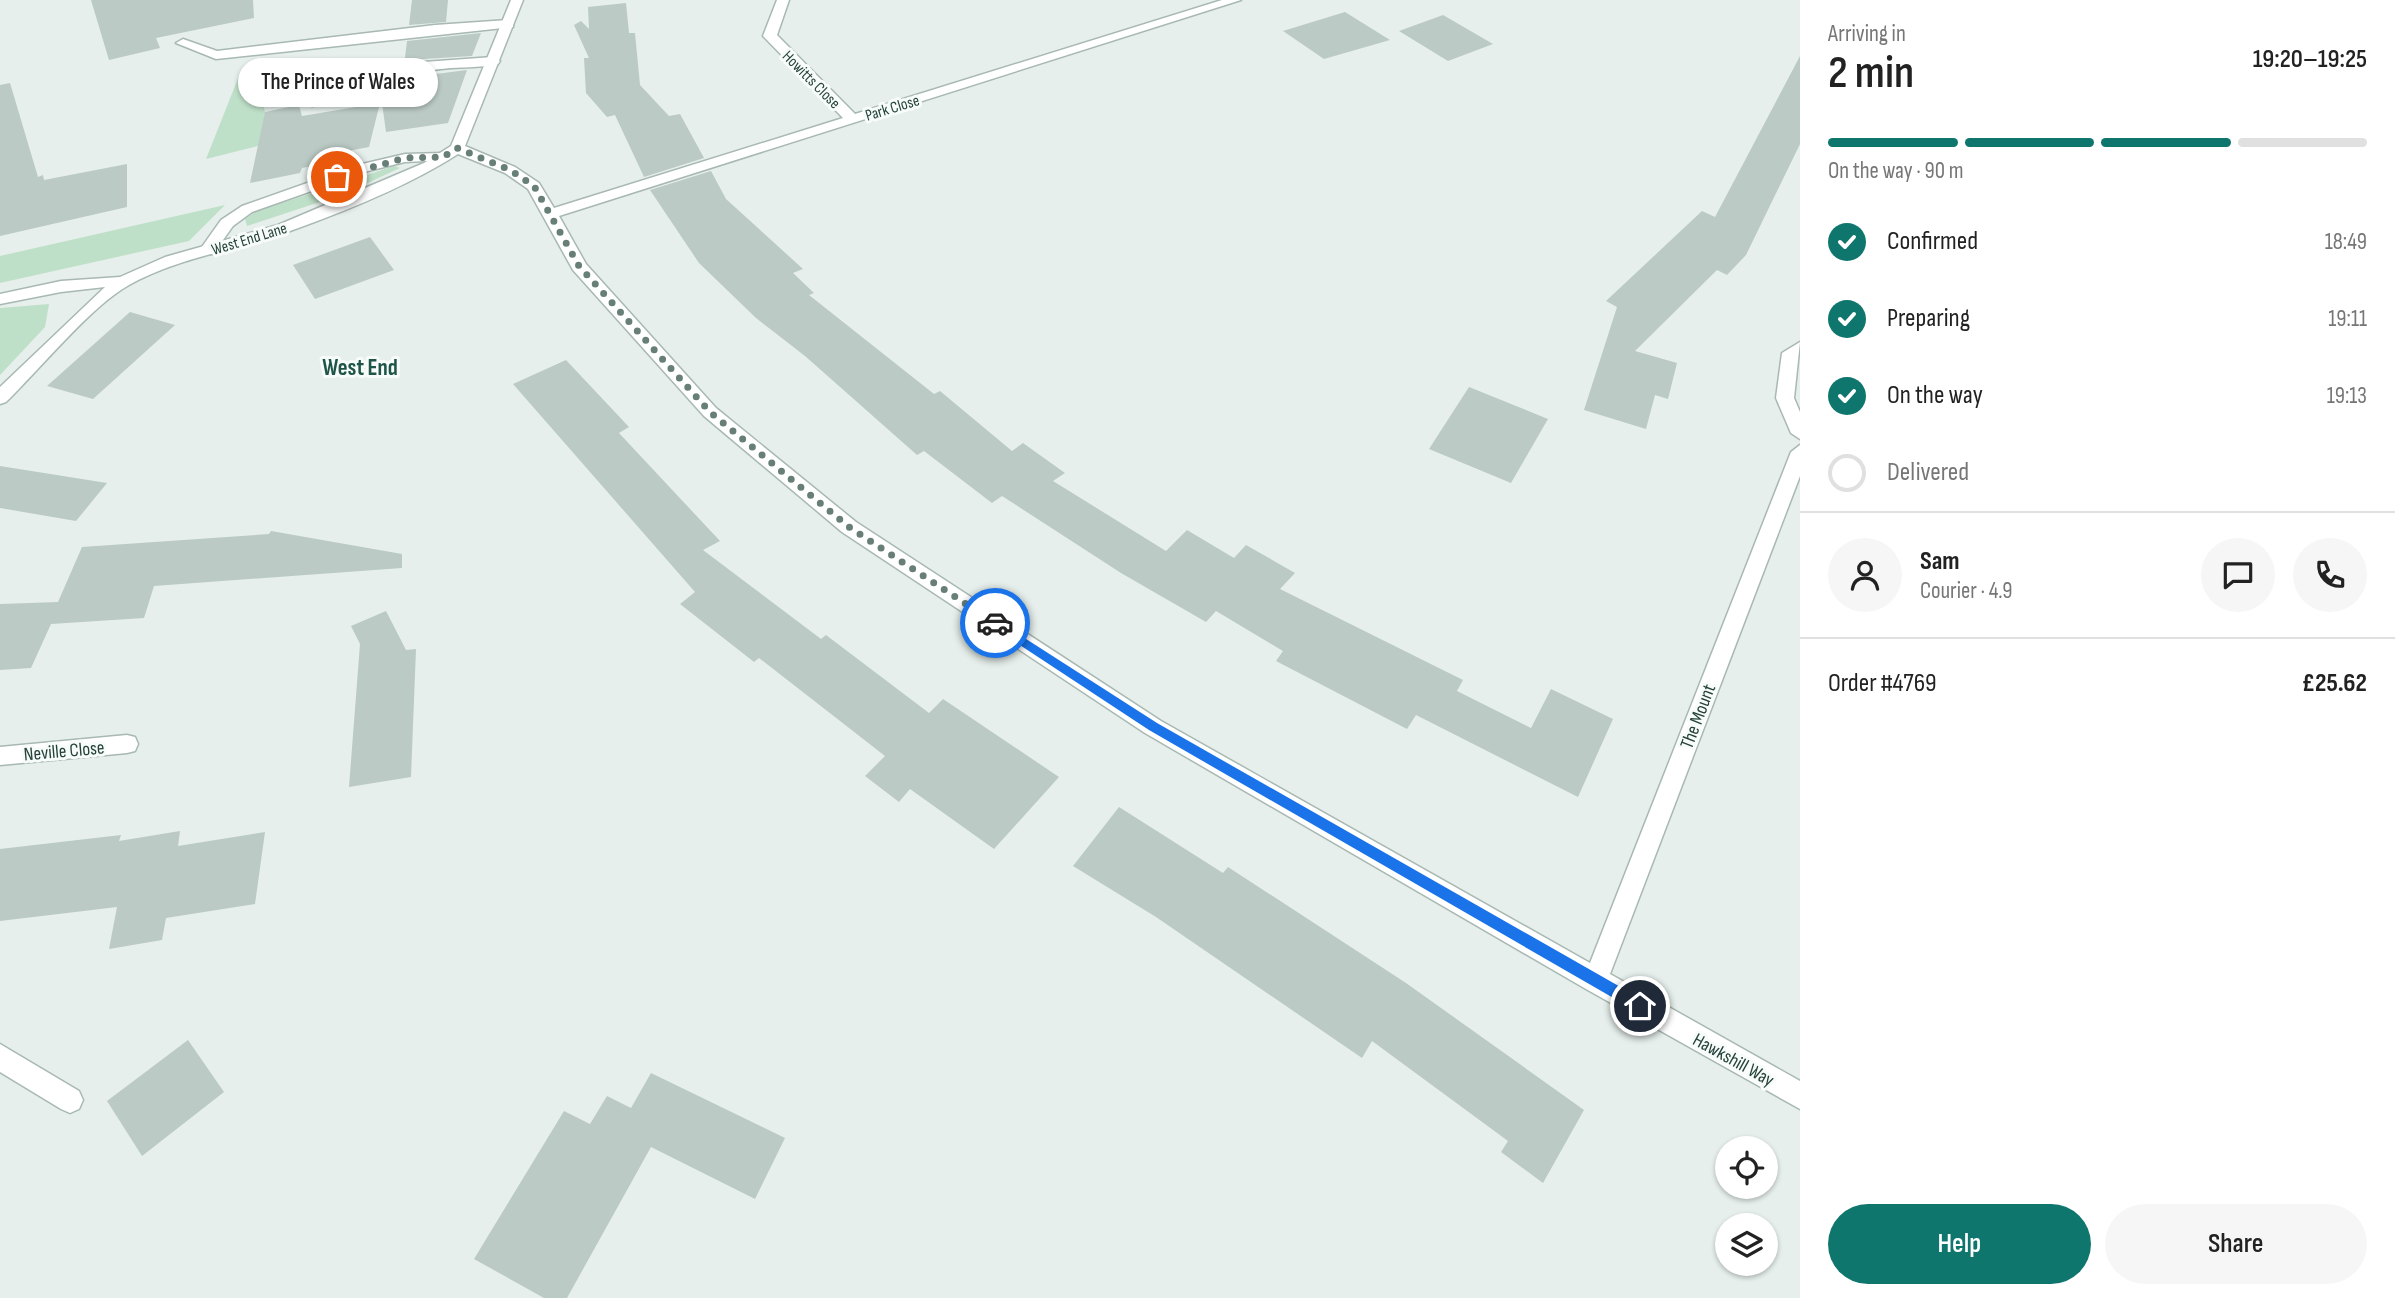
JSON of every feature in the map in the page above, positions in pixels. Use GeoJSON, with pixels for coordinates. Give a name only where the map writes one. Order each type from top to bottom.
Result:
{"type":"FeatureCollection","features":[{"type":"Feature","properties":{"kind":"street"},"geometry":{"type":"LineString","coordinates":[[206,251],[227,223],[247,209],[363,168],[405,158],[450,152],[493,61],[517,0]]}},
{"type":"Feature","properties":{"kind":"street","name":"Howitts Close"},"geometry":{"type":"LineString","coordinates":[[783,0],[770,36],[852,119]]}},
{"type":"Feature","properties":{"kind":"street","name":"Park Close"},"geometry":{"type":"LineString","coordinates":[[550,215],[1235,0]]}},
{"type":"Feature","properties":{"kind":"street"},"geometry":{"type":"LineString","coordinates":[[183,43],[205,54],[234,54],[435,29],[508,24]]}},
{"type":"Feature","properties":{"kind":"street"},"geometry":{"type":"LineString","coordinates":[[294,70],[312,102],[391,86],[399,75],[421,67],[493,61]]}},
{"type":"Feature","properties":{"kind":"street","name":"Hawkshill Way"},"geometry":{"type":"LineString","coordinates":[[450,152],[510,170],[534,186],[579,266],[710,412],[849,527],[1153,727],[1800,1096]]}},
{"type":"Feature","properties":{"kind":"street","name":"West End Lane"},"geometry":{"type":"LineString","coordinates":[[0,398],[94,304],[122,282],[171,261],[284,228],[429,166],[450,152]]}},
{"type":"Feature","properties":{"kind":"street"},"geometry":{"type":"LineString","coordinates":[[0,299],[59,286],[122,282]]}},
{"type":"Feature","properties":{"kind":"street"},"geometry":{"type":"LineString","coordinates":[[1800,348],[1791,353],[1785,398],[1800,433]]}},
{"type":"Feature","properties":{"kind":"street","name":"The Mount"},"geometry":{"type":"LineString","coordinates":[[1595,981],[1800,452]]}},
{"type":"Feature","properties":{"kind":"street","name":"Neville Close"},"geometry":{"type":"LineString","coordinates":[[0,756],[127,744]]}},
{"type":"Feature","properties":{"kind":"street"},"geometry":{"type":"LineString","coordinates":[[0,1058],[70,1100]]}},
{"type":"Feature","properties":{"kind":"green space"},"geometry":{"type":"Polygon","coordinates":[[[256,73],[265,112],[262,145],[206,159],[239,76],[256,73]]]}},
{"type":"Feature","properties":{"kind":"green space"},"geometry":{"type":"Polygon","coordinates":[[[394,166],[400,168],[344,194],[247,226],[245,219],[255,212],[394,166]]]}},
{"type":"Feature","properties":{"kind":"green space"},"geometry":{"type":"Polygon","coordinates":[[[225,205],[189,241],[0,283],[0,256],[225,205]]]}},
{"type":"Feature","properties":{"kind":"green space"},"geometry":{"type":"Polygon","coordinates":[[[49,304],[45,327],[0,375],[0,308],[49,304]]]}},
{"type":"Feature","properties":{"kind":"building"},"geometry":{"type":"Polygon","coordinates":[[[91,0],[253,0],[254,18],[156,38],[160,48],[109,60],[91,0]]]}},
{"type":"Feature","properties":{"kind":"building"},"geometry":{"type":"Polygon","coordinates":[[[412,0],[448,0],[446,22],[409,25],[412,0]]]}},
{"type":"Feature","properties":{"kind":"building"},"geometry":{"type":"Polygon","coordinates":[[[626,3],[629,33],[635,33],[640,85],[669,116],[680,114],[704,158],[644,177],[615,115],[607,117],[586,93],[584,58],[589,58],[574,25],[581,21],[589,29],[588,7],[626,3]]]}},
{"type":"Feature","properties":{"kind":"building"},"geometry":{"type":"Polygon","coordinates":[[[1345,12],[1390,40],[1324,59],[1283,31],[1345,12]]]}},
{"type":"Feature","properties":{"kind":"building"},"geometry":{"type":"Polygon","coordinates":[[[1443,15],[1493,44],[1448,61],[1399,31],[1443,15]]]}},
{"type":"Feature","properties":{"kind":"building"},"geometry":{"type":"Polygon","coordinates":[[[481,33],[472,56],[424,59],[404,66],[407,41],[481,33]]]}},
{"type":"Feature","properties":{"kind":"building"},"geometry":{"type":"Polygon","coordinates":[[[1800,56],[1800,144],[1746,255],[1727,275],[1717,270],[1635,351],[1677,363],[1668,399],[1655,395],[1646,429],[1584,410],[1617,307],[1606,301],[1702,211],[1715,217],[1800,56]]]}},
{"type":"Feature","properties":{"kind":"building"},"geometry":{"type":"Polygon","coordinates":[[[467,70],[448,123],[386,132],[381,96],[401,92],[402,88],[420,76],[467,70]]]}},
{"type":"Feature","properties":{"kind":"building"},"geometry":{"type":"Polygon","coordinates":[[[10,83],[38,177],[43,175],[44,180],[127,164],[127,207],[0,236],[0,85],[10,83]]]}},
{"type":"Feature","properties":{"kind":"building"},"geometry":{"type":"Polygon","coordinates":[[[380,103],[369,147],[327,155],[329,163],[302,168],[300,173],[250,183],[265,112],[299,105],[302,116],[380,103]]]}},
{"type":"Feature","properties":{"kind":"building"},"geometry":{"type":"Polygon","coordinates":[[[711,171],[726,199],[803,269],[793,273],[814,293],[809,295],[934,394],[940,391],[1012,451],[1023,443],[1065,473],[1053,481],[1166,551],[1187,530],[1234,558],[1246,545],[1295,573],[1280,589],[1463,680],[1457,691],[1531,728],[1551,689],[1613,719],[1578,797],[1416,715],[1407,729],[1276,661],[1283,651],[1216,611],[1206,622],[1121,573],[1002,496],[992,503],[924,451],[917,455],[805,356],[756,318],[699,263],[650,190],[711,171]]]}},
{"type":"Feature","properties":{"kind":"building"},"geometry":{"type":"Polygon","coordinates":[[[370,237],[394,270],[315,299],[293,265],[370,237]]]}},
{"type":"Feature","properties":{"kind":"building"},"geometry":{"type":"Polygon","coordinates":[[[130,312],[175,325],[93,399],[47,386],[130,312]]]}},
{"type":"Feature","properties":{"kind":"building"},"geometry":{"type":"Polygon","coordinates":[[[566,360],[629,427],[619,433],[720,541],[703,550],[821,639],[826,635],[929,713],[943,699],[1059,777],[994,849],[910,789],[899,802],[865,776],[885,756],[759,658],[754,662],[680,604],[695,592],[513,384],[566,360]]]}},
{"type":"Feature","properties":{"kind":"building"},"geometry":{"type":"Polygon","coordinates":[[[1469,387],[1548,419],[1511,483],[1429,449],[1469,387]]]}},
{"type":"Feature","properties":{"kind":"building"},"geometry":{"type":"Polygon","coordinates":[[[0,466],[107,483],[76,521],[0,508],[0,466]]]}},
{"type":"Feature","properties":{"kind":"building"},"geometry":{"type":"Polygon","coordinates":[[[271,531],[402,554],[402,568],[154,586],[144,618],[51,624],[31,668],[0,670],[0,604],[58,602],[82,547],[269,534],[271,531]]]}},
{"type":"Feature","properties":{"kind":"building"},"geometry":{"type":"Polygon","coordinates":[[[386,611],[406,650],[416,649],[411,777],[349,787],[360,644],[351,626],[386,611]]]}},
{"type":"Feature","properties":{"kind":"building"},"geometry":{"type":"Polygon","coordinates":[[[1119,807],[1223,873],[1228,867],[1406,983],[1584,1110],[1543,1183],[1501,1152],[1508,1141],[1372,1041],[1362,1058],[1156,917],[1073,866],[1119,807]]]}},
{"type":"Feature","properties":{"kind":"building"},"geometry":{"type":"Polygon","coordinates":[[[180,831],[178,846],[265,832],[255,904],[166,918],[162,940],[109,949],[117,907],[0,921],[0,849],[121,835],[119,841],[180,831]]]}},
{"type":"Feature","properties":{"kind":"building"},"geometry":{"type":"Polygon","coordinates":[[[188,1040],[224,1092],[142,1156],[107,1101],[188,1040]]]}},
{"type":"Feature","properties":{"kind":"building"},"geometry":{"type":"Polygon","coordinates":[[[651,1073],[785,1138],[755,1199],[651,1147],[567,1298],[544,1298],[474,1259],[564,1111],[590,1124],[607,1096],[631,1108],[651,1073]]]}},
{"type":"Feature","properties":{"kind":"way so far"},"geometry":{"type":"LineString","coordinates":[[337,177],[405,158],[443,157],[457,148],[510,170],[534,186],[579,266],[710,412],[849,527],[995,623]]}},
{"type":"Feature","properties":{"kind":"place","name":"The Prince of Wales"},"geometry":{"type":"Point","coordinates":[337,177]}},
{"type":"Feature","properties":{"kind":"district","name":"West End"},"geometry":{"type":"Point","coordinates":[360,367]}},
{"type":"Feature","properties":{"kind":"route"},"geometry":{"type":"LineString","coordinates":[[995,623],[1153,727],[1640,1006]]}}]}
